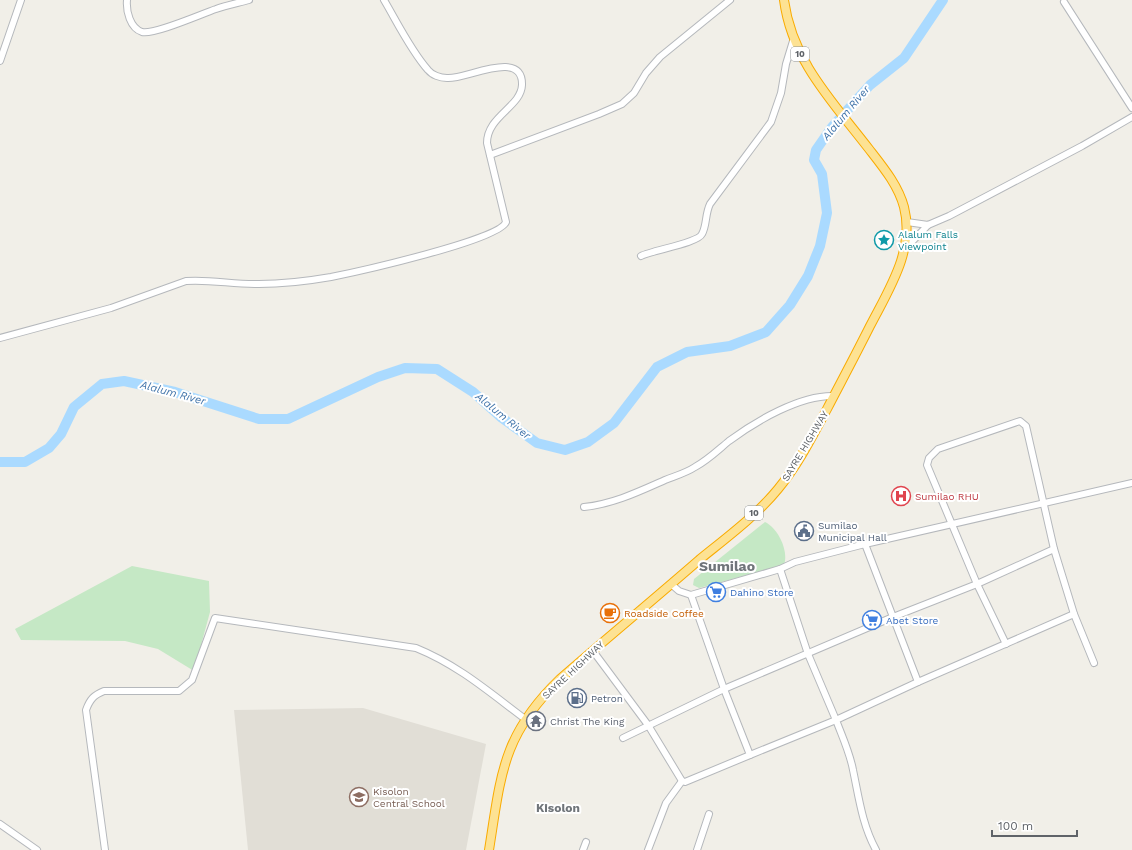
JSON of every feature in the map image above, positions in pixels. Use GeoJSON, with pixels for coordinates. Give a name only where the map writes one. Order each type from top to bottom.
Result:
{"type":"FeatureCollection","features":[{"type":"Feature","properties":{"kind":"highway","name":"SAYRE HIGHWAY"},"geometry":{"type":"LineString","coordinates":[[489,850],[500,778],[509,750],[525,719],[546,694],[593,651],[747,520],[778,489],[803,452],[834,396],[896,274],[907,238],[906,222],[901,199],[892,181],[811,74],[793,40],[784,0]]}},
{"type":"Feature","properties":{"kind":"street"},"geometry":{"type":"LineString","coordinates":[[0,61],[21,0]]}},
{"type":"Feature","properties":{"kind":"street"},"geometry":{"type":"LineString","coordinates":[[127,0],[131,20],[137,30],[144,32],[155,31],[217,8],[249,0]]}},
{"type":"Feature","properties":{"kind":"street"},"geometry":{"type":"LineString","coordinates":[[0,338],[112,308],[186,281],[198,280],[259,284],[329,277],[370,269],[466,243],[502,228],[506,222],[487,143],[487,133],[518,96],[522,83],[518,72],[512,68],[504,66],[458,78],[435,76],[428,70],[415,51],[384,0]]}},
{"type":"Feature","properties":{"kind":"street"},"geometry":{"type":"LineString","coordinates":[[490,155],[622,104],[634,93],[646,73],[657,60],[730,0]]}},
{"type":"Feature","properties":{"kind":"street"},"geometry":{"type":"LineString","coordinates":[[1064,2],[1132,108]]}},
{"type":"Feature","properties":{"kind":"street"},"geometry":{"type":"LineString","coordinates":[[641,256],[651,251],[696,241],[702,235],[706,212],[710,204],[760,138],[774,116],[785,80],[786,64],[793,40]]}},
{"type":"Feature","properties":{"kind":"street"},"geometry":{"type":"LineString","coordinates":[[904,250],[928,225],[949,216],[1082,146],[1132,117]]}},
{"type":"Feature","properties":{"kind":"street"},"geometry":{"type":"LineString","coordinates":[[906,222],[928,225]]}},
{"type":"Feature","properties":{"kind":"street"},"geometry":{"type":"LineString","coordinates":[[584,507],[603,504],[622,498],[680,475],[695,467],[730,441],[772,415],[809,398],[823,395],[834,396]]}},
{"type":"Feature","properties":{"kind":"street"},"geometry":{"type":"LineString","coordinates":[[1006,644],[977,584],[927,465],[929,458],[938,449],[1020,421],[1026,426],[1054,549],[1074,614],[1094,663]]}},
{"type":"Feature","properties":{"kind":"street"},"geometry":{"type":"LineString","coordinates":[[671,584],[679,592],[691,595],[780,569],[795,562],[866,544],[952,526],[1132,483]]}},
{"type":"Feature","properties":{"kind":"street"},"geometry":{"type":"LineString","coordinates":[[866,544],[918,682]]}},
{"type":"Feature","properties":{"kind":"street"},"geometry":{"type":"LineString","coordinates":[[623,738],[724,689],[893,617],[977,584],[1054,549]]}},
{"type":"Feature","properties":{"kind":"street"},"geometry":{"type":"LineString","coordinates":[[780,569],[808,654],[836,720],[853,769],[857,796],[863,818],[876,850]]}},
{"type":"Feature","properties":{"kind":"street"},"geometry":{"type":"LineString","coordinates":[[691,595],[724,689],[750,755]]}},
{"type":"Feature","properties":{"kind":"street"},"geometry":{"type":"LineString","coordinates":[[682,781],[686,782],[836,720],[918,682],[1074,614]]}},
{"type":"Feature","properties":{"kind":"street"},"geometry":{"type":"LineString","coordinates":[[105,850],[86,710],[90,701],[95,694],[104,691],[179,691],[192,680],[215,618],[416,648],[444,660],[457,668],[525,719]]}},
{"type":"Feature","properties":{"kind":"street"},"geometry":{"type":"LineString","coordinates":[[593,651],[648,725],[682,781]]}},
{"type":"Feature","properties":{"kind":"street"},"geometry":{"type":"LineString","coordinates":[[648,850],[666,803],[682,781]]}},
{"type":"Feature","properties":{"kind":"street"},"geometry":{"type":"LineString","coordinates":[[697,850],[709,814]]}},
{"type":"Feature","properties":{"kind":"street"},"geometry":{"type":"LineString","coordinates":[[0,824],[37,850]]}},
{"type":"Feature","properties":{"kind":"street"},"geometry":{"type":"LineString","coordinates":[[583,850],[586,842]]}},
{"type":"Feature","properties":{"kind":"shaded area","name":"Kisolon Central School"},"geometry":{"type":"Polygon","coordinates":[[[363,708],[486,744],[466,850],[248,850],[234,710],[363,708]]]}},
{"type":"Feature","properties":{"kind":"green space"},"geometry":{"type":"Polygon","coordinates":[[[765,522],[774,529],[781,540],[785,553],[784,565],[699,588],[693,585],[694,579],[765,522]]]}},
{"type":"Feature","properties":{"kind":"green space"},"geometry":{"type":"Polygon","coordinates":[[[132,566],[209,581],[210,612],[194,671],[158,649],[125,641],[21,640],[15,629],[132,566]]]}},
{"type":"Feature","properties":{"kind":"waterway","name":"Alalum River"},"geometry":{"type":"LineString","coordinates":[[0,462],[25,462],[49,448],[61,434],[74,407],[102,384],[124,381],[175,392],[259,419],[288,419],[378,377],[405,368],[437,369],[473,392],[502,418],[537,443],[565,450],[588,442],[614,423],[657,367],[687,352],[730,346],[766,332],[790,305],[808,276],[820,246],[827,213],[822,174],[814,160],[816,150],[832,127],[870,85],[904,58],[943,0]]}},
{"type":"Feature","properties":{"kind":"place","name":"Alalum Falls Viewpoint"},"geometry":{"type":"Point","coordinates":[884,240]}},
{"type":"Feature","properties":{"kind":"place","name":"Sumilao RHU"},"geometry":{"type":"Point","coordinates":[901,496]}},
{"type":"Feature","properties":{"kind":"place","name":"Sumilao Municipal Hall"},"geometry":{"type":"Point","coordinates":[804,531]}},
{"type":"Feature","properties":{"kind":"place","name":"Dahino Store"},"geometry":{"type":"Point","coordinates":[716,592]}},
{"type":"Feature","properties":{"kind":"place","name":"Roadside Coffee"},"geometry":{"type":"Point","coordinates":[610,613]}},
{"type":"Feature","properties":{"kind":"place","name":"Abet Store"},"geometry":{"type":"Point","coordinates":[872,620]}},
{"type":"Feature","properties":{"kind":"place","name":"Petron"},"geometry":{"type":"Point","coordinates":[577,698]}},
{"type":"Feature","properties":{"kind":"place","name":"Christ The King"},"geometry":{"type":"Point","coordinates":[536,721]}},
{"type":"Feature","properties":{"kind":"place","name":"Kisolon Central School"},"geometry":{"type":"Point","coordinates":[359,797]}},
{"type":"Feature","properties":{"kind":"district","name":"Sumilao"},"geometry":{"type":"Point","coordinates":[727,566]}},
{"type":"Feature","properties":{"kind":"district","name":"Kisolon"},"geometry":{"type":"Point","coordinates":[558,808]}}]}
